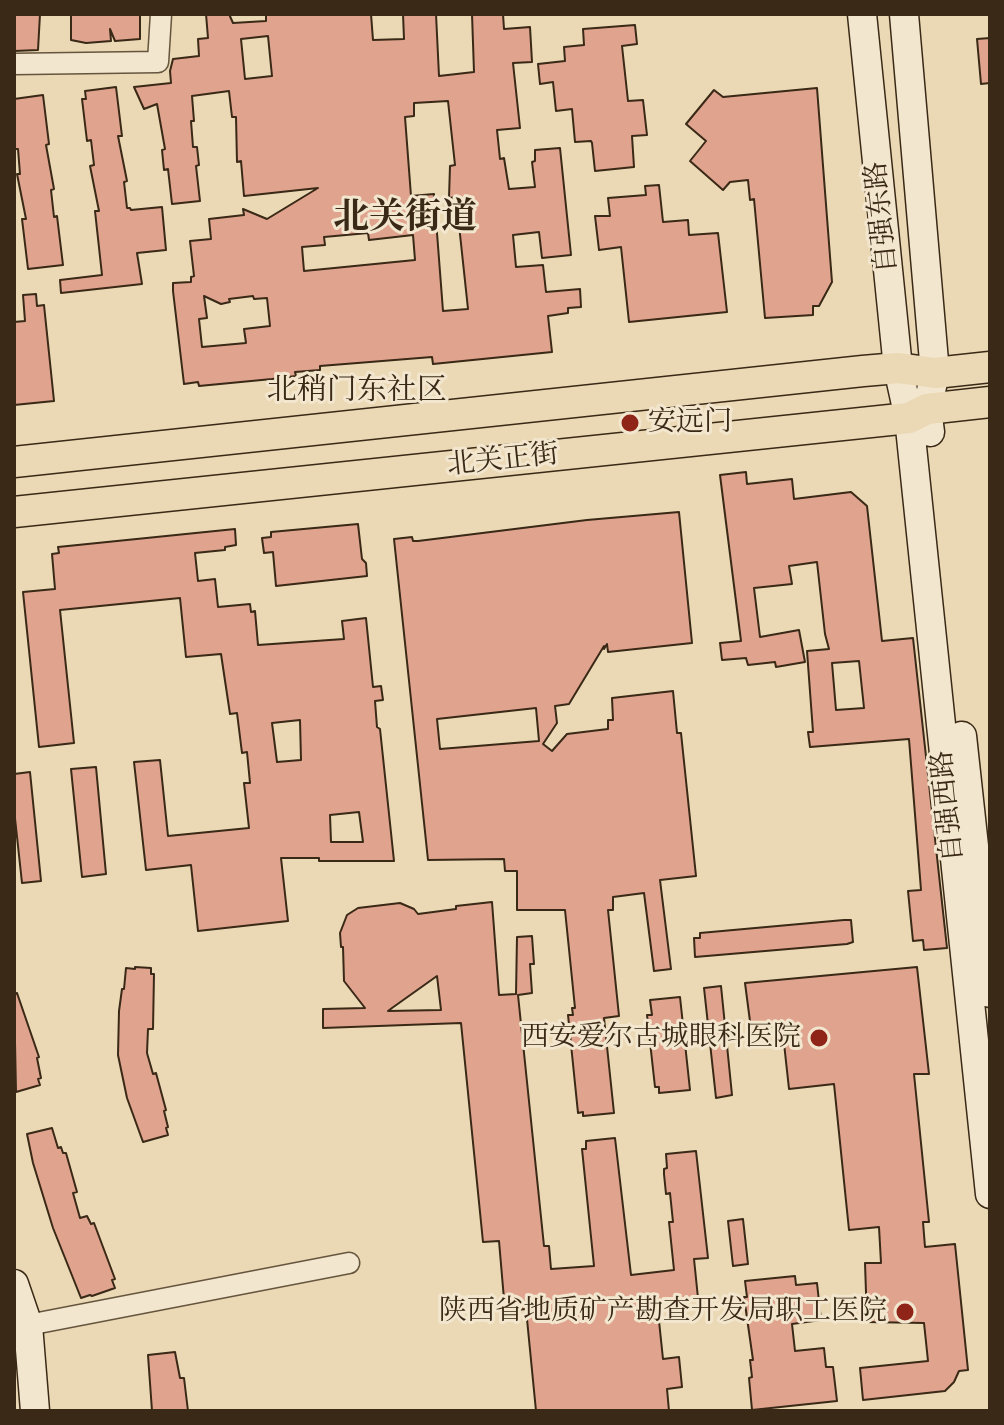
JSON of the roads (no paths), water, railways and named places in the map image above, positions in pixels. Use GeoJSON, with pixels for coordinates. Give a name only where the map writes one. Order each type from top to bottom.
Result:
{"type":"FeatureCollection","features":[{"type":"Feature","properties":{"kind":"main road","name":"自强东路"},"geometry":{"type":"LineString","coordinates":[[862,14],[898,368],[918,414]]}},
{"type":"Feature","properties":{"kind":"main road","name":"自强东路"},"geometry":{"type":"LineString","coordinates":[[904,14],[935,373]]}},
{"type":"Feature","properties":{"kind":"main road","name":"北关正街"},"geometry":{"type":"LineString","coordinates":[[14,462],[898,368],[935,373],[990,367]]}},
{"type":"Feature","properties":{"kind":"main road","name":"自强西路"},"geometry":{"type":"LineString","coordinates":[[935,373],[918,414],[990,1194]]}},
{"type":"Feature","properties":{"kind":"main road","name":"北关正街"},"geometry":{"type":"LineString","coordinates":[[14,512],[918,414],[990,402]]}},
{"type":"Feature","properties":{"kind":"main road","name":"自强西路"},"geometry":{"type":"LineString","coordinates":[[918,414],[990,993]]}},
{"type":"Feature","properties":{"kind":"main road"},"geometry":{"type":"LineString","coordinates":[[14,1284],[35,1411]]}},
{"type":"Feature","properties":{"kind":"street"},"geometry":{"type":"LineString","coordinates":[[14,64],[158,62],[161,14]]}},
{"type":"Feature","properties":{"kind":"street"},"geometry":{"type":"LineString","coordinates":[[24,1343],[349,1263]]}},
{"type":"Feature","properties":{"kind":"place","name":"安远门"},"geometry":{"type":"Point","coordinates":[630,423]}},
{"type":"Feature","properties":{"kind":"place","name":"西安爱尔古城眼科医院"},"geometry":{"type":"Point","coordinates":[819,1038]}},
{"type":"Feature","properties":{"kind":"place","name":"陕西省地质矿产勘查开发局职工医院"},"geometry":{"type":"Point","coordinates":[905,1312]}},
{"type":"Feature","properties":{"kind":"district","name":"北关街道"},"geometry":{"type":"Point","coordinates":[405,219]}},
{"type":"Feature","properties":{"kind":"district","name":"北稍门东社区"},"geometry":{"type":"Point","coordinates":[357,392]}}]}
